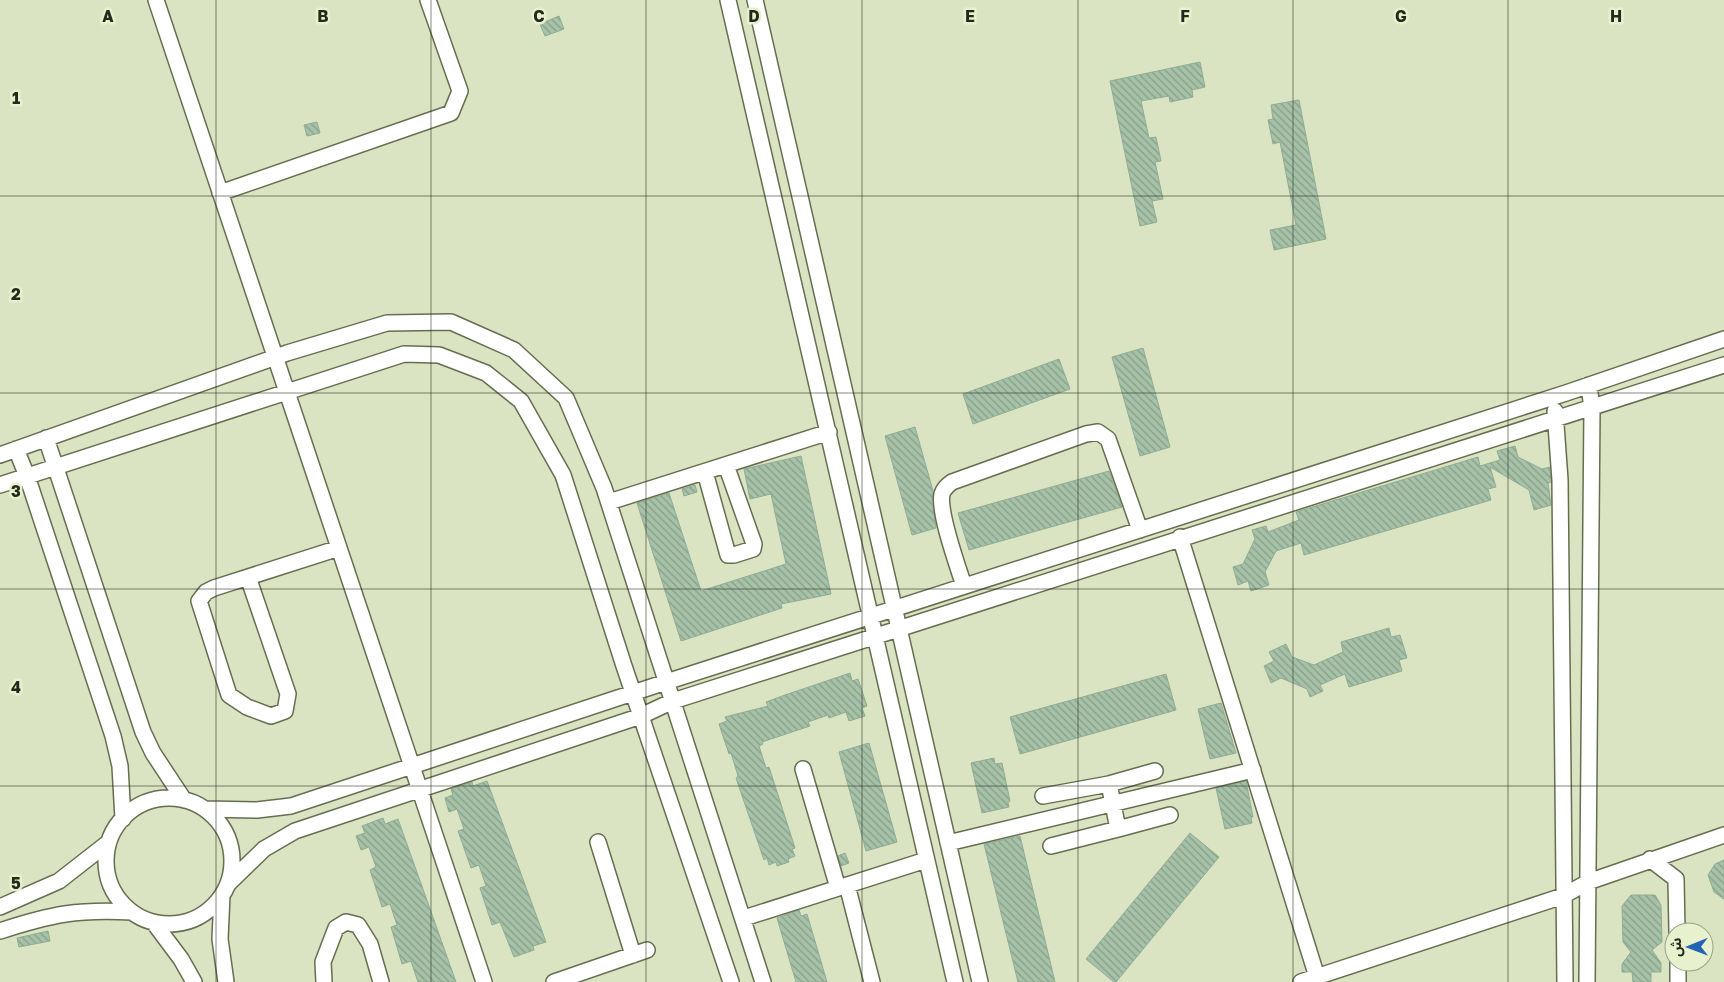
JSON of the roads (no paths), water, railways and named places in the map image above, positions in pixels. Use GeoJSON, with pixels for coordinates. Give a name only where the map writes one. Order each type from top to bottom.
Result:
{"type":"FeatureCollection","features":[{"type":"Feature","properties":{"kind":"street"},"geometry":{"type":"LineString","coordinates":[[156,0],[484,982]]}},
{"type":"Feature","properties":{"kind":"street"},"geometry":{"type":"LineString","coordinates":[[220,193],[452,113],[460,91],[428,0]]}},
{"type":"Feature","properties":{"kind":"street"},"geometry":{"type":"LineString","coordinates":[[728,0],[829,432],[869,617],[954,982]]}},
{"type":"Feature","properties":{"kind":"street"},"geometry":{"type":"LineString","coordinates":[[755,0],[980,982]]}},
{"type":"Feature","properties":{"kind":"street"},"geometry":{"type":"LineString","coordinates":[[0,455],[276,359],[387,324],[451,322],[514,350],[566,398],[609,502],[763,982]]}},
{"type":"Feature","properties":{"kind":"street"},"geometry":{"type":"LineString","coordinates":[[205,810],[257,810],[291,806],[666,682],[1554,397],[1724,339]]}},
{"type":"Feature","properties":{"kind":"street"},"geometry":{"type":"LineString","coordinates":[[0,485],[404,354],[439,355],[486,373],[520,401],[563,475],[641,716],[731,982]]}},
{"type":"Feature","properties":{"kind":"street"},"geometry":{"type":"LineString","coordinates":[[226,982],[220,939],[225,889],[232,867],[231,850],[226,834],[217,820],[205,810],[184,800],[171,798],[145,803],[123,819],[110,842],[106,862],[110,881],[118,898],[132,912],[154,923],[170,924],[185,922],[206,912],[225,889],[264,849],[295,831],[641,716],[672,701],[874,635],[1180,537],[1592,409],[1724,365]]}},
{"type":"Feature","properties":{"kind":"street"},"geometry":{"type":"LineString","coordinates":[[1587,982],[1592,409],[1589,385]]}},
{"type":"Feature","properties":{"kind":"street"},"geometry":{"type":"LineString","coordinates":[[1554,397],[1560,480],[1565,982]]}},
{"type":"Feature","properties":{"kind":"street"},"geometry":{"type":"LineString","coordinates":[[609,502],[829,432]]}},
{"type":"Feature","properties":{"kind":"street"},"geometry":{"type":"LineString","coordinates":[[964,586],[945,520],[942,496],[945,487],[952,482],[1086,434],[1098,432],[1108,439],[1140,530]]}},
{"type":"Feature","properties":{"kind":"street"},"geometry":{"type":"LineString","coordinates":[[46,438],[143,732],[153,753],[184,800]]}},
{"type":"Feature","properties":{"kind":"street"},"geometry":{"type":"LineString","coordinates":[[16,449],[27,476],[113,736],[120,766],[123,819]]}},
{"type":"Feature","properties":{"kind":"street"},"geometry":{"type":"LineString","coordinates":[[705,472],[728,555],[747,552],[754,549],[754,544],[726,465]]}},
{"type":"Feature","properties":{"kind":"street"},"geometry":{"type":"LineString","coordinates":[[1180,537],[1318,977]]}},
{"type":"Feature","properties":{"kind":"street"},"geometry":{"type":"LineString","coordinates":[[248,577],[288,694],[285,710],[271,716],[247,707],[229,695],[199,601],[206,592],[248,577],[339,548]]}},
{"type":"Feature","properties":{"kind":"street"},"geometry":{"type":"LineString","coordinates":[[803,769],[872,982]]}},
{"type":"Feature","properties":{"kind":"street"},"geometry":{"type":"LineString","coordinates":[[1043,796],[1109,784],[1155,770]]}},
{"type":"Feature","properties":{"kind":"street"},"geometry":{"type":"LineString","coordinates":[[948,843],[1252,770]]}},
{"type":"Feature","properties":{"kind":"street"},"geometry":{"type":"LineString","coordinates":[[1109,784],[1118,829]]}},
{"type":"Feature","properties":{"kind":"street"},"geometry":{"type":"LineString","coordinates":[[1051,846],[1170,815]]}},
{"type":"Feature","properties":{"kind":"street"},"geometry":{"type":"LineString","coordinates":[[1301,982],[1563,896],[1588,882],[1724,835]]}},
{"type":"Feature","properties":{"kind":"street"},"geometry":{"type":"LineString","coordinates":[[0,907],[59,881],[110,842]]}},
{"type":"Feature","properties":{"kind":"street"},"geometry":{"type":"LineString","coordinates":[[554,982],[584,977],[640,953],[598,842]]}},
{"type":"Feature","properties":{"kind":"street"},"geometry":{"type":"LineString","coordinates":[[1650,859],[1676,879],[1677,922]]}},
{"type":"Feature","properties":{"kind":"street"},"geometry":{"type":"LineString","coordinates":[[744,918],[926,860]]}},
{"type":"Feature","properties":{"kind":"street"},"geometry":{"type":"LineString","coordinates":[[0,931],[60,913],[100,910],[132,912]]}},
{"type":"Feature","properties":{"kind":"street"},"geometry":{"type":"LineString","coordinates":[[324,982],[322,974],[323,962],[336,928],[346,922],[358,925],[370,944],[381,982]]}},
{"type":"Feature","properties":{"kind":"street"},"geometry":{"type":"LineString","coordinates":[[154,923],[181,959],[194,982]]}}]}
